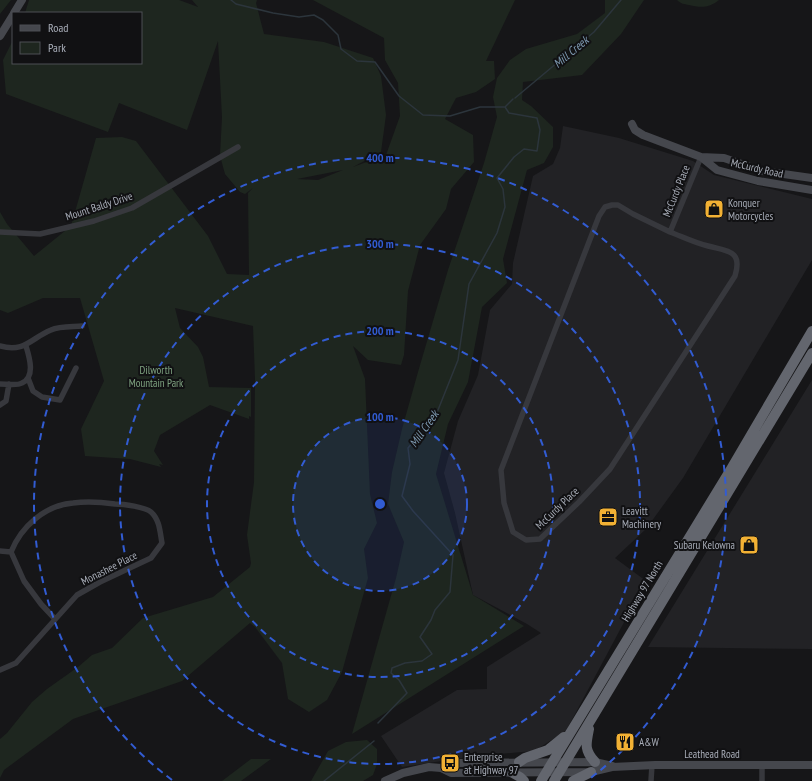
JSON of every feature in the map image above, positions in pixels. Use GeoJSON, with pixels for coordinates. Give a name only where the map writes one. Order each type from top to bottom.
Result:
{"type":"FeatureCollection","features":[{"type":"Feature","properties":{"kind":"highway","name":"Highway 97 North"},"geometry":{"type":"LineString","coordinates":[[544,777],[731,469],[812,331]]}},
{"type":"Feature","properties":{"kind":"highway","name":"Highway 97 North"},"geometry":{"type":"LineString","coordinates":[[557,777],[592,721],[691,552],[812,352]]}},
{"type":"Feature","properties":{"kind":"highway"},"geometry":{"type":"LineString","coordinates":[[592,721],[587,748],[588,754],[595,762]]}},
{"type":"Feature","properties":{"kind":"highway"},"geometry":{"type":"LineString","coordinates":[[519,762],[525,758],[548,750],[571,732]]}},
{"type":"Feature","properties":{"kind":"highway"},"geometry":{"type":"LineString","coordinates":[[511,772],[524,781]]}},
{"type":"Feature","properties":{"kind":"highway"},"geometry":{"type":"LineString","coordinates":[[573,781],[591,772]]}},
{"type":"Feature","properties":{"kind":"street"},"geometry":{"type":"LineString","coordinates":[[15,12],[22,0]]}},
{"type":"Feature","properties":{"kind":"street"},"geometry":{"type":"LineString","coordinates":[[0,36],[12,17]]}},
{"type":"Feature","properties":{"kind":"street","name":"McCurdy Road"},"geometry":{"type":"LineString","coordinates":[[632,124],[635,130],[643,135],[701,157],[724,158],[762,171],[812,178]]}},
{"type":"Feature","properties":{"kind":"street","name":"Mount Baldy Drive"},"geometry":{"type":"LineString","coordinates":[[0,232],[40,234],[94,221],[132,208],[238,148]]}},
{"type":"Feature","properties":{"kind":"street","name":"McCurdy Road"},"geometry":{"type":"LineString","coordinates":[[701,157],[717,170],[758,181],[812,190]]}},
{"type":"Feature","properties":{"kind":"street","name":"McCurdy Place"},"geometry":{"type":"LineString","coordinates":[[670,232],[701,157]]}},
{"type":"Feature","properties":{"kind":"street","name":"McCurdy Place"},"geometry":{"type":"LineString","coordinates":[[618,205],[670,232],[709,246],[726,249],[731,252],[735,257],[737,264],[735,276],[610,469],[579,502],[540,539],[526,540],[513,532],[504,503],[501,470],[599,216],[605,207],[618,205]]}},
{"type":"Feature","properties":{"kind":"street"},"geometry":{"type":"LineString","coordinates":[[0,346],[9,348],[26,346],[53,329],[82,326]]}},
{"type":"Feature","properties":{"kind":"street"},"geometry":{"type":"LineString","coordinates":[[26,346],[30,357],[28,378],[33,391],[42,397],[60,400],[76,368]]}},
{"type":"Feature","properties":{"kind":"street"},"geometry":{"type":"LineString","coordinates":[[0,384],[22,384],[28,378]]}},
{"type":"Feature","properties":{"kind":"street"},"geometry":{"type":"LineString","coordinates":[[0,404],[6,402],[9,384]]}},
{"type":"Feature","properties":{"kind":"street","name":"Monashee Place"},"geometry":{"type":"LineString","coordinates":[[0,670],[16,663],[77,595],[100,582],[151,558],[162,543],[160,526],[151,512],[129,505],[97,502],[71,503],[54,508],[40,515],[28,525],[16,541],[11,552]]}},
{"type":"Feature","properties":{"kind":"street"},"geometry":{"type":"LineString","coordinates":[[0,551],[11,552],[24,581],[41,604],[55,619]]}},
{"type":"Feature","properties":{"kind":"street","name":"Leathead Road"},"geometry":{"type":"LineString","coordinates":[[441,768],[456,763],[519,762],[595,762],[612,766]]}},
{"type":"Feature","properties":{"kind":"street"},"geometry":{"type":"LineString","coordinates":[[762,764],[762,781]]}},
{"type":"Feature","properties":{"kind":"street","name":"Leathead Road"},"geometry":{"type":"LineString","coordinates":[[441,768],[451,773],[511,772],[544,777],[557,777],[591,772],[612,766],[762,764],[812,765]]}},
{"type":"Feature","properties":{"kind":"street"},"geometry":{"type":"LineString","coordinates":[[651,781],[652,765]]}},
{"type":"Feature","properties":{"kind":"street"},"geometry":{"type":"LineString","coordinates":[[386,781],[403,773],[429,767],[441,768]]}},
{"type":"Feature","properties":{"kind":"shaded area"},"geometry":{"type":"Polygon","coordinates":[[[563,126],[619,138],[693,161],[714,175],[812,199],[812,260],[683,478],[646,529],[615,558],[646,581],[566,731],[534,751],[475,756],[402,767],[381,736],[457,690],[487,689],[487,667],[541,633],[473,595],[455,513],[444,473],[458,421],[478,375],[490,310],[512,284],[513,263],[533,176],[553,164],[560,148],[563,126]]]}},
{"type":"Feature","properties":{"kind":"shaded area"},"geometry":{"type":"Polygon","coordinates":[[[812,380],[812,649],[648,647],[812,380]]]}},
{"type":"Feature","properties":{"kind":"green space"},"geometry":{"type":"Polygon","coordinates":[[[0,0],[11,0],[0,14],[0,0]]]}},
{"type":"Feature","properties":{"kind":"green space","name":"Dilworth Mountain Park"},"geometry":{"type":"Polygon","coordinates":[[[29,0],[179,0],[198,7],[192,0],[257,0],[256,3],[264,34],[324,42],[373,58],[381,76],[386,115],[381,152],[353,167],[386,155],[400,116],[398,83],[385,60],[384,38],[313,0],[515,0],[486,61],[494,61],[495,79],[476,92],[456,98],[445,119],[473,135],[474,162],[451,189],[446,209],[420,245],[408,291],[404,355],[401,365],[368,360],[353,346],[365,379],[370,494],[377,523],[364,549],[368,578],[342,672],[327,700],[309,712],[288,699],[282,663],[255,627],[250,623],[182,681],[73,719],[4,770],[0,778],[0,739],[7,733],[32,702],[47,689],[92,655],[112,648],[143,618],[213,597],[250,567],[251,563],[247,535],[254,482],[255,379],[253,326],[175,308],[180,328],[198,347],[203,357],[209,387],[251,388],[251,417],[249,416],[249,419],[210,405],[160,435],[154,451],[163,465],[159,464],[161,467],[130,459],[85,456],[81,429],[104,381],[80,298],[43,298],[8,313],[0,310],[0,212],[7,224],[34,256],[71,226],[96,138],[122,137],[136,141],[208,236],[227,274],[249,275],[248,193],[253,188],[245,194],[240,192],[225,174],[220,156],[222,117],[218,41],[187,130],[119,103],[108,132],[6,94],[3,60],[12,42],[12,64],[142,64],[142,12],[25,12],[29,0]],[[343,170],[297,179],[318,180],[343,170]]]}},
{"type":"Feature","properties":{"kind":"green space"},"geometry":{"type":"Polygon","coordinates":[[[605,0],[644,0],[621,34],[582,75],[523,82],[522,100],[531,106],[553,127],[553,147],[544,163],[527,170],[503,259],[507,283],[482,307],[468,382],[448,424],[436,474],[473,595],[524,626],[352,734],[396,578],[404,542],[388,504],[392,472],[402,429],[448,270],[484,163],[497,117],[493,97],[497,78],[510,60],[526,49],[577,34],[605,13],[605,0]]]}},
{"type":"Feature","properties":{"kind":"green space"},"geometry":{"type":"Polygon","coordinates":[[[677,0],[719,0],[712,5],[701,7],[684,4],[677,0]]]}},
{"type":"Feature","properties":{"kind":"green space"},"geometry":{"type":"Polygon","coordinates":[[[367,740],[377,749],[377,764],[373,775],[363,781],[311,781],[328,751],[346,742],[367,740]]]}},
{"type":"Feature","properties":{"kind":"green space"},"geometry":{"type":"Polygon","coordinates":[[[251,759],[271,759],[241,781],[222,781],[251,759]]]}},
{"type":"Feature","properties":{"kind":"waterway"},"geometry":{"type":"LineString","coordinates":[[231,0],[236,4],[273,13],[299,17],[314,15],[323,20],[338,35],[341,49],[357,61],[375,62],[399,96],[423,115],[450,116],[480,107],[504,107]]}},
{"type":"Feature","properties":{"kind":"waterway","name":"Mill Creek"},"geometry":{"type":"LineString","coordinates":[[515,98],[594,32],[621,0]]}},
{"type":"Feature","properties":{"kind":"waterway","name":"Mill Creek"},"geometry":{"type":"LineString","coordinates":[[378,723],[407,693],[399,680],[391,673],[392,668],[405,663],[422,661],[432,654],[420,637],[431,620],[435,610],[450,592],[453,555],[413,511],[402,496],[410,464],[408,448],[436,415],[458,360],[469,284],[497,233],[505,207],[503,189],[497,178],[514,157],[524,149],[537,151],[540,130],[537,118],[509,113],[505,107],[513,99]]}},
{"type":"Feature","properties":{"kind":"waterway","name":"Mill Creek"},"geometry":{"type":"LineString","coordinates":[[324,781],[374,741]]}},
{"type":"Feature","properties":{"kind":"place","name":"Konquer Motorcycles"},"geometry":{"type":"Point","coordinates":[714,209]}},
{"type":"Feature","properties":{"kind":"place","name":"Leavitt Machinery"},"geometry":{"type":"Point","coordinates":[608,517]}},
{"type":"Feature","properties":{"kind":"place","name":"Subaru Kelowna"},"geometry":{"type":"Point","coordinates":[749,545]}},
{"type":"Feature","properties":{"kind":"place","name":"A&W"},"geometry":{"type":"Point","coordinates":[625,742]}},
{"type":"Feature","properties":{"kind":"place","name":"Enterprise at Highway 97"},"geometry":{"type":"Point","coordinates":[450,763]}}]}
